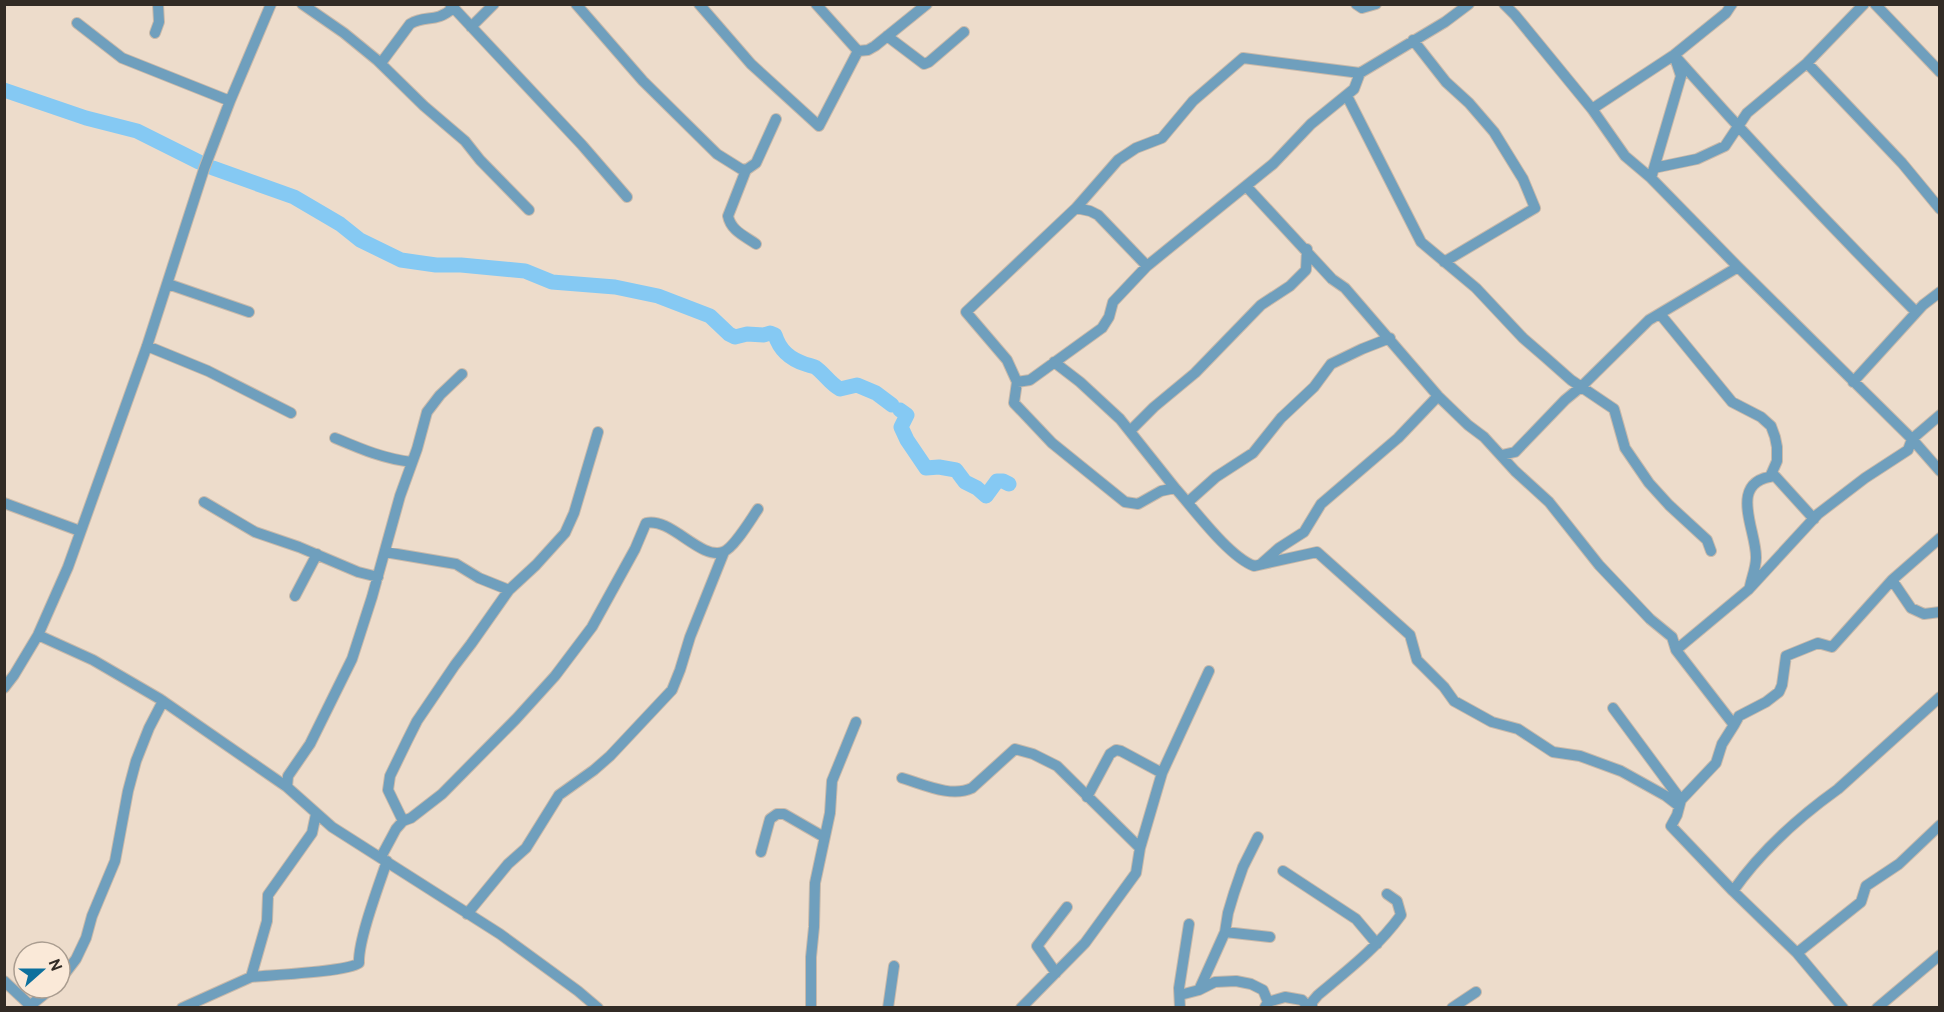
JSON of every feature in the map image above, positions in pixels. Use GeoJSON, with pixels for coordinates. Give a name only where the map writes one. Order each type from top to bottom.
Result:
{"type":"FeatureCollection","features":[{"type":"Feature","properties":{"kind":"street"},"geometry":{"type":"LineString","coordinates":[[155,33],[159,22],[158,4]]}},
{"type":"Feature","properties":{"kind":"street"},"geometry":{"type":"LineString","coordinates":[[4,688],[38,635],[68,567],[147,346],[204,169],[271,4]]}},
{"type":"Feature","properties":{"kind":"street"},"geometry":{"type":"LineString","coordinates":[[302,4],[344,33],[381,63],[424,106],[465,141],[480,160],[529,210]]}},
{"type":"Feature","properties":{"kind":"street"},"geometry":{"type":"LineString","coordinates":[[471,27],[494,4]]}},
{"type":"Feature","properties":{"kind":"street"},"geometry":{"type":"LineString","coordinates":[[576,4],[643,81],[717,154],[746,170]]}},
{"type":"Feature","properties":{"kind":"street"},"geometry":{"type":"LineString","coordinates":[[699,4],[751,64],[819,126],[858,51]]}},
{"type":"Feature","properties":{"kind":"street"},"geometry":{"type":"LineString","coordinates":[[816,4],[858,51]]}},
{"type":"Feature","properties":{"kind":"street"},"geometry":{"type":"LineString","coordinates":[[858,51],[867,50],[927,4]]}},
{"type":"Feature","properties":{"kind":"street"},"geometry":{"type":"LineString","coordinates":[[1356,4],[1362,8],[1376,4]]}},
{"type":"Feature","properties":{"kind":"street"},"geometry":{"type":"LineString","coordinates":[[1017,382],[1030,380],[1102,328],[1113,302],[1147,266],[1273,164],[1311,124],[1347,96],[1354,88],[1360,74],[1436,28],[1469,4]]}},
{"type":"Feature","properties":{"kind":"street"},"geometry":{"type":"LineString","coordinates":[[1504,4],[1592,109],[1625,156],[1653,173],[1738,267],[1912,439],[1940,471]]}},
{"type":"Feature","properties":{"kind":"street"},"geometry":{"type":"LineString","coordinates":[[1592,109],[1674,55],[1726,13],[1732,4]]}},
{"type":"Feature","properties":{"kind":"street"},"geometry":{"type":"LineString","coordinates":[[1653,173],[1698,159],[1725,146],[1747,113],[1807,63],[1864,4]]}},
{"type":"Feature","properties":{"kind":"street"},"geometry":{"type":"LineString","coordinates":[[1875,4],[1940,72]]}},
{"type":"Feature","properties":{"kind":"street"},"geometry":{"type":"LineString","coordinates":[[381,63],[410,24],[416,20],[438,18],[451,6],[582,145],[627,197]]}},
{"type":"Feature","properties":{"kind":"street"},"geometry":{"type":"LineString","coordinates":[[77,23],[122,58],[230,101]]}},
{"type":"Feature","properties":{"kind":"street"},"geometry":{"type":"LineString","coordinates":[[887,36],[924,64],[964,32]]}},
{"type":"Feature","properties":{"kind":"street"},"geometry":{"type":"LineString","coordinates":[[1413,40],[1446,82],[1469,103],[1494,132],[1523,179],[1535,208],[1444,262]]}},
{"type":"Feature","properties":{"kind":"street"},"geometry":{"type":"LineString","coordinates":[[1674,55],[1737,126],[1916,312]]}},
{"type":"Feature","properties":{"kind":"street"},"geometry":{"type":"LineString","coordinates":[[1653,173],[1681,76],[1674,55]]}},
{"type":"Feature","properties":{"kind":"street"},"geometry":{"type":"LineString","coordinates":[[1175,488],[1161,491],[1138,504],[1125,502],[1052,443],[1014,403],[1017,382],[1007,360],[966,312],[1076,208],[1118,160],[1136,148],[1162,138],[1193,101],[1242,58],[1360,74]]}},
{"type":"Feature","properties":{"kind":"street"},"geometry":{"type":"LineString","coordinates":[[1807,63],[1902,164],[1940,209]]}},
{"type":"Feature","properties":{"kind":"street"},"geometry":{"type":"LineString","coordinates":[[1347,96],[1421,242],[1476,288],[1538,351],[1571,380],[1614,409],[1625,448],[1669,505],[1707,540],[1711,551]]}},
{"type":"Feature","properties":{"kind":"street"},"geometry":{"type":"LineString","coordinates":[[756,244],[735,230],[728,216],[746,170],[756,163],[776,119]]}},
{"type":"Feature","properties":{"kind":"street"},"geometry":{"type":"LineString","coordinates":[[1246,186],[1307,249],[1323,269],[1345,288],[1438,396],[1549,502],[1599,565],[1650,619],[1672,638],[1676,650],[1734,725]]}},
{"type":"Feature","properties":{"kind":"street"},"geometry":{"type":"LineString","coordinates":[[1076,208],[1098,215],[1147,266]]}},
{"type":"Feature","properties":{"kind":"street"},"geometry":{"type":"LineString","coordinates":[[1306,270],[1307,249]]}},
{"type":"Feature","properties":{"kind":"street"},"geometry":{"type":"LineString","coordinates":[[1502,455],[1515,452],[1565,400],[1649,320],[1738,267]]}},
{"type":"Feature","properties":{"kind":"street"},"geometry":{"type":"LineString","coordinates":[[1130,431],[1154,407],[1195,373],[1261,305],[1290,286],[1306,270],[1323,269]]}},
{"type":"Feature","properties":{"kind":"street"},"geometry":{"type":"LineString","coordinates":[[168,284],[249,312]]}},
{"type":"Feature","properties":{"kind":"street"},"geometry":{"type":"LineString","coordinates":[[1853,382],[1916,312],[1940,292]]}},
{"type":"Feature","properties":{"kind":"street"},"geometry":{"type":"LineString","coordinates":[[1660,314],[1732,402],[1761,417],[1771,426],[1777,447],[1777,461],[1770,477]]}},
{"type":"Feature","properties":{"kind":"street"},"geometry":{"type":"LineString","coordinates":[[1188,502],[1216,477],[1253,453],[1281,418],[1314,387],[1331,364],[1390,338]]}},
{"type":"Feature","properties":{"kind":"street"},"geometry":{"type":"LineString","coordinates":[[147,346],[208,371],[291,413]]}},
{"type":"Feature","properties":{"kind":"street"},"geometry":{"type":"LineString","coordinates":[[1054,362],[1080,382],[1130,431],[1175,488],[1222,541],[1242,559],[1254,566],[1317,552],[1410,635],[1417,660],[1444,687],[1454,701],[1492,722],[1518,729],[1553,752],[1580,756],[1621,771],[1680,803]]}},
{"type":"Feature","properties":{"kind":"street"},"geometry":{"type":"LineString","coordinates":[[287,787],[288,776],[310,744],[352,659],[427,411],[462,374]]}},
{"type":"Feature","properties":{"kind":"street"},"geometry":{"type":"LineString","coordinates":[[1261,565],[1279,548],[1304,532],[1321,504],[1398,438],[1438,396]]}},
{"type":"Feature","properties":{"kind":"street"},"geometry":{"type":"LineString","coordinates":[[1676,650],[1748,590],[1818,514],[1864,478],[1908,450],[1912,439],[1940,415]]}},
{"type":"Feature","properties":{"kind":"street"},"geometry":{"type":"LineString","coordinates":[[403,821],[388,790],[390,776],[417,721],[454,664],[509,590],[542,559],[565,533],[574,513],[598,432]]}},
{"type":"Feature","properties":{"kind":"street"},"geometry":{"type":"LineString","coordinates":[[335,438],[380,456],[412,462]]}},
{"type":"Feature","properties":{"kind":"street"},"geometry":{"type":"LineString","coordinates":[[1515,452],[1515,471]]}},
{"type":"Feature","properties":{"kind":"street"},"geometry":{"type":"LineString","coordinates":[[1748,590],[1756,558],[1747,515],[1748,493],[1764,477],[1775,476],[1814,519]]}},
{"type":"Feature","properties":{"kind":"street"},"geometry":{"type":"LineString","coordinates":[[204,502],[255,531],[358,572],[378,577]]}},
{"type":"Feature","properties":{"kind":"street"},"geometry":{"type":"LineString","coordinates":[[4,503],[80,531]]}},
{"type":"Feature","properties":{"kind":"street"},"geometry":{"type":"LineString","coordinates":[[467,914],[508,864],[526,848],[560,795],[610,756],[672,690],[690,636],[724,552],[758,509]]}},
{"type":"Feature","properties":{"kind":"street"},"geometry":{"type":"LineString","coordinates":[[188,1006],[251,977],[314,973],[350,968],[359,963],[384,859],[396,830],[403,821],[411,818],[442,794],[547,684],[592,627],[646,523],[653,521],[662,524],[705,550],[724,552]]}},
{"type":"Feature","properties":{"kind":"street"},"geometry":{"type":"LineString","coordinates":[[1843,1008],[1797,953],[1671,826],[1680,803],[1716,764],[1722,744],[1739,716],[1766,702],[1779,692],[1786,656],[1818,643],[1832,647],[1892,580],[1940,538]]}},
{"type":"Feature","properties":{"kind":"street"},"geometry":{"type":"LineString","coordinates":[[385,552],[456,564],[479,578],[509,590]]}},
{"type":"Feature","properties":{"kind":"street"},"geometry":{"type":"LineString","coordinates":[[295,596],[317,554]]}},
{"type":"Feature","properties":{"kind":"street"},"geometry":{"type":"LineString","coordinates":[[1892,580],[1911,608],[1924,614],[1940,612]]}},
{"type":"Feature","properties":{"kind":"street"},"geometry":{"type":"LineString","coordinates":[[38,635],[93,660],[163,701],[287,787],[332,826],[500,934],[598,1008]]}},
{"type":"Feature","properties":{"kind":"street"},"geometry":{"type":"LineString","coordinates":[[1021,1008],[1085,943],[1136,873],[1140,848],[1162,773],[1209,671]]}},
{"type":"Feature","properties":{"kind":"street"},"geometry":{"type":"LineString","coordinates":[[1733,891],[1740,880],[1784,833],[1821,800],[1838,789],[1940,698]]}},
{"type":"Feature","properties":{"kind":"street"},"geometry":{"type":"LineString","coordinates":[[72,964],[86,938],[115,861],[136,761],[163,701]]}},
{"type":"Feature","properties":{"kind":"street"},"geometry":{"type":"LineString","coordinates":[[1613,708],[1680,803]]}},
{"type":"Feature","properties":{"kind":"street"},"geometry":{"type":"LineString","coordinates":[[811,1008],[815,883],[830,813],[832,781],[856,722]]}},
{"type":"Feature","properties":{"kind":"street"},"geometry":{"type":"LineString","coordinates":[[902,778],[944,790],[965,792],[1015,749],[1033,754],[1057,766],[1140,848]]}},
{"type":"Feature","properties":{"kind":"street"},"geometry":{"type":"LineString","coordinates":[[1087,797],[1110,754],[1116,750],[1162,773]]}},
{"type":"Feature","properties":{"kind":"street"},"geometry":{"type":"LineString","coordinates":[[251,977],[267,921],[268,896],[312,833],[316,814]]}},
{"type":"Feature","properties":{"kind":"street"},"geometry":{"type":"LineString","coordinates":[[761,852],[770,819],[777,814],[784,814],[824,837]]}},
{"type":"Feature","properties":{"kind":"street"},"geometry":{"type":"LineString","coordinates":[[1797,953],[1861,902],[1866,886],[1899,864],[1940,825]]}},
{"type":"Feature","properties":{"kind":"street"},"geometry":{"type":"LineString","coordinates":[[1199,990],[1225,932],[1243,867],[1258,837]]}},
{"type":"Feature","properties":{"kind":"street"},"geometry":{"type":"LineString","coordinates":[[1283,871],[1356,919],[1377,944]]}},
{"type":"Feature","properties":{"kind":"street"},"geometry":{"type":"LineString","coordinates":[[1180,995],[1199,990],[1215,982],[1236,981],[1251,984],[1263,990],[1266,1005],[1286,997],[1302,1000],[1310,1008],[1318,995],[1377,944],[1401,915],[1397,901],[1387,894]]}},
{"type":"Feature","properties":{"kind":"street"},"geometry":{"type":"LineString","coordinates":[[1056,973],[1037,946],[1067,907]]}},
{"type":"Feature","properties":{"kind":"street"},"geometry":{"type":"LineString","coordinates":[[1180,1008],[1183,957],[1189,924]]}},
{"type":"Feature","properties":{"kind":"street"},"geometry":{"type":"LineString","coordinates":[[1225,932],[1270,937]]}},
{"type":"Feature","properties":{"kind":"street"},"geometry":{"type":"LineString","coordinates":[[1877,1008],[1940,955]]}},
{"type":"Feature","properties":{"kind":"street"},"geometry":{"type":"LineString","coordinates":[[888,1008],[894,966]]}},
{"type":"Feature","properties":{"kind":"street"},"geometry":{"type":"LineString","coordinates":[[4,981],[32,1006]]}},
{"type":"Feature","properties":{"kind":"street"},"geometry":{"type":"LineString","coordinates":[[1452,1008],[1476,992]]}},
{"type":"Feature","properties":{"kind":"waterway"},"geometry":{"type":"LineString","coordinates":[[4,90],[86,118],[137,131],[199,162]]}},
{"type":"Feature","properties":{"kind":"waterway"},"geometry":{"type":"LineString","coordinates":[[213,168],[294,197],[340,224],[360,240],[401,260],[436,265],[525,271],[552,282],[615,287],[658,296],[710,316],[735,337],[770,333],[775,335],[780,346],[790,357],[815,367],[840,389],[857,385],[876,393],[892,405]]}},
{"type":"Feature","properties":{"kind":"waterway"},"geometry":{"type":"LineString","coordinates":[[900,410],[907,415],[901,427],[926,468],[939,467],[956,470],[965,482],[986,496],[997,481],[1009,484]]}}]}
